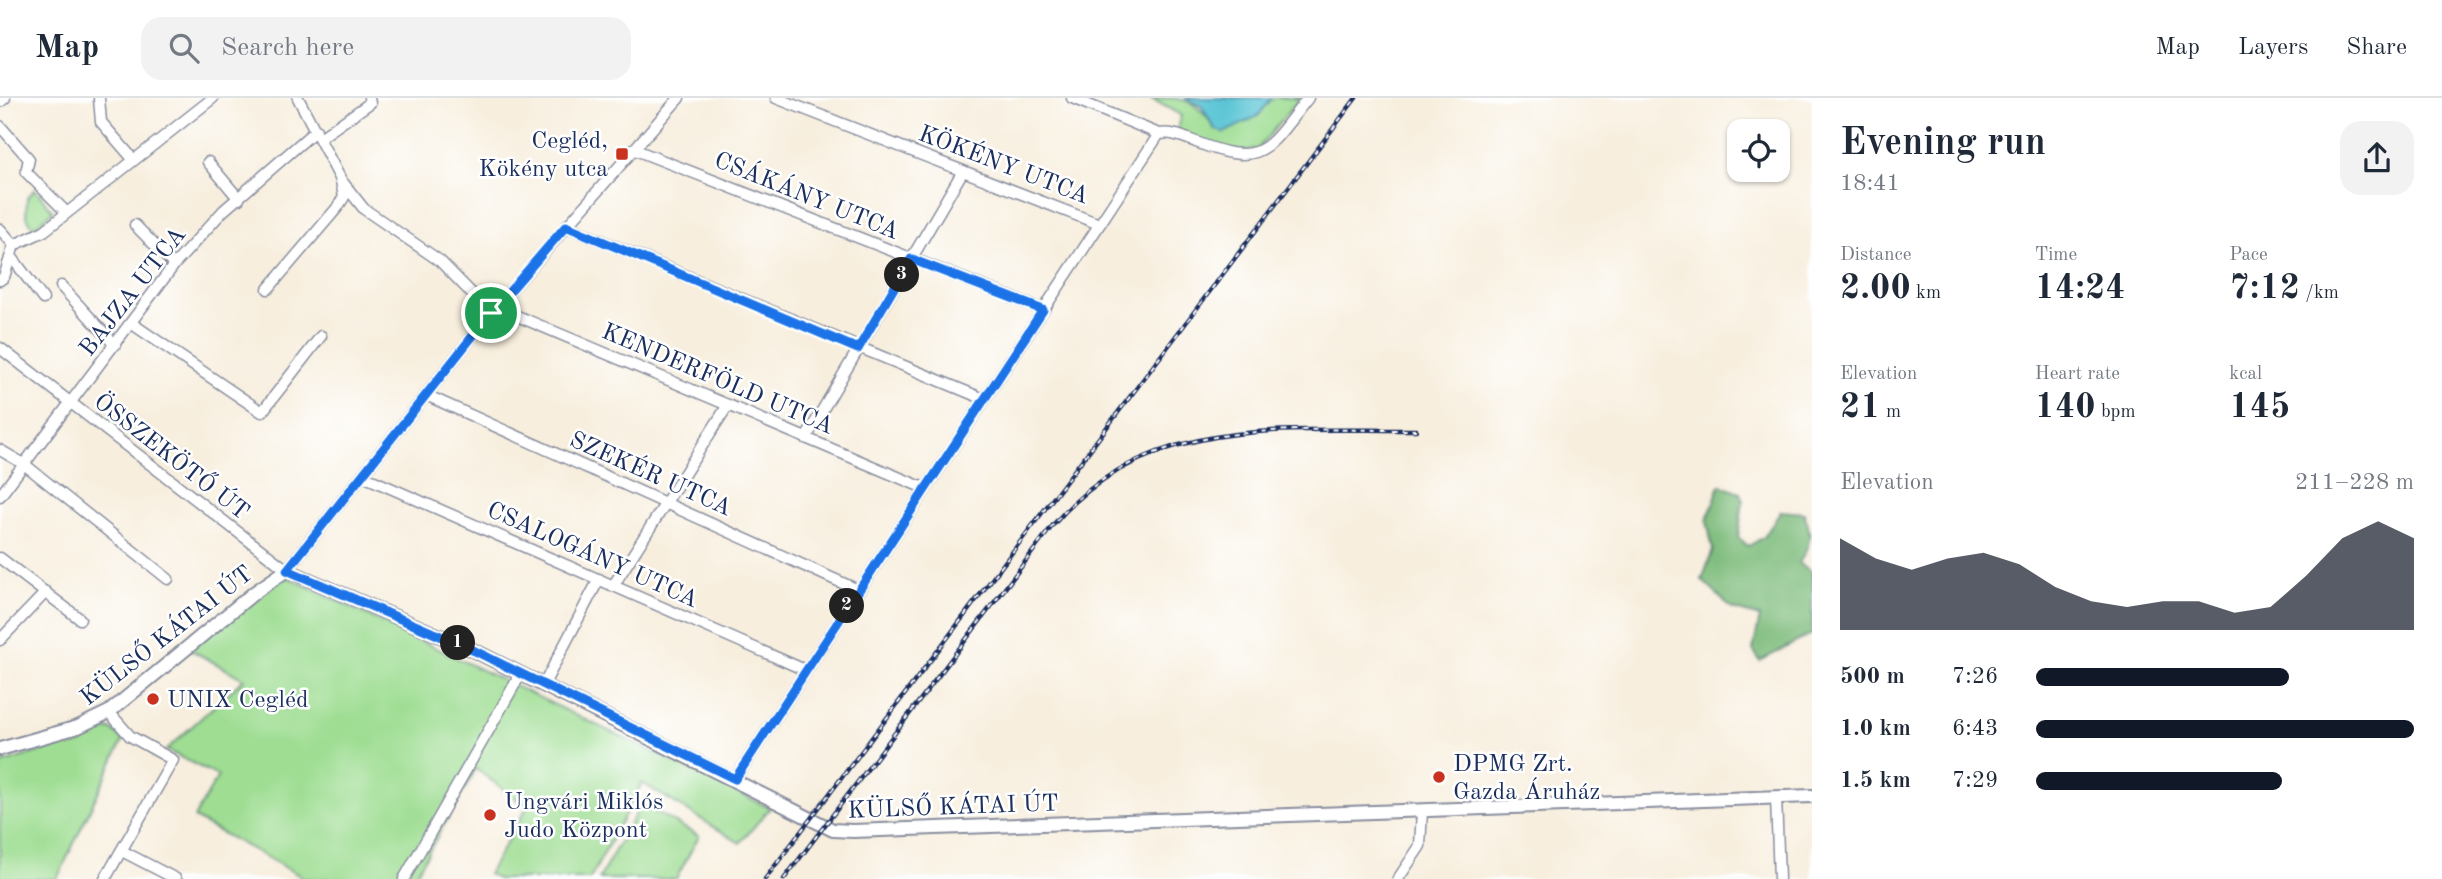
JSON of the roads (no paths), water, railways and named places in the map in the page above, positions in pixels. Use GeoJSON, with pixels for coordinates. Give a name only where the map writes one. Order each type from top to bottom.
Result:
{"type":"FeatureCollection","features":[{"type":"Feature","properties":{"kind":"main road","name":"KÜLSŐ KÁTAI ÚT"},"geometry":{"type":"LineString","coordinates":[[0,749],[78,727],[110,712],[255,592],[287,570],[429,630],[735,779],[827,828],[853,831],[1812,796]]}},
{"type":"Feature","properties":{"kind":"street"},"geometry":{"type":"LineString","coordinates":[[0,102],[5,98]]}},
{"type":"Feature","properties":{"kind":"street"},"geometry":{"type":"LineString","coordinates":[[99,98],[102,122],[133,159]]}},
{"type":"Feature","properties":{"kind":"street"},"geometry":{"type":"LineString","coordinates":[[298,98],[341,180],[364,209],[440,261],[493,310]]}},
{"type":"Feature","properties":{"kind":"street","name":"BAJZA UTCA"},"geometry":{"type":"LineString","coordinates":[[0,496],[72,404],[174,265],[223,211],[318,134],[370,103],[369,98]]}},
{"type":"Feature","properties":{"kind":"street"},"geometry":{"type":"LineString","coordinates":[[287,570],[493,310],[679,98]]}},
{"type":"Feature","properties":{"kind":"street","name":"KÖKÉNY UTCA"},"geometry":{"type":"LineString","coordinates":[[776,98],[1099,224]]}},
{"type":"Feature","properties":{"kind":"street"},"geometry":{"type":"LineString","coordinates":[[1072,98],[1159,134],[1170,132],[1229,155],[1253,154],[1270,144],[1308,98]]}},
{"type":"Feature","properties":{"kind":"street"},"geometry":{"type":"LineString","coordinates":[[0,280],[12,251],[44,231],[207,100]]}},
{"type":"Feature","properties":{"kind":"street"},"geometry":{"type":"LineString","coordinates":[[0,126],[29,159],[26,173],[66,212]]}},
{"type":"Feature","properties":{"kind":"street"},"geometry":{"type":"LineString","coordinates":[[735,779],[1159,134]]}},
{"type":"Feature","properties":{"kind":"street","name":"CSÁKÁNY UTCA"},"geometry":{"type":"LineString","coordinates":[[634,149],[1043,310]]}},
{"type":"Feature","properties":{"kind":"street"},"geometry":{"type":"LineString","coordinates":[[208,162],[239,198]]}},
{"type":"Feature","properties":{"kind":"street"},"geometry":{"type":"LineString","coordinates":[[806,438],[962,171]]}},
{"type":"Feature","properties":{"kind":"street"},"geometry":{"type":"LineString","coordinates":[[268,289],[337,208],[344,197],[341,180]]}},
{"type":"Feature","properties":{"kind":"street"},"geometry":{"type":"LineString","coordinates":[[135,225],[174,265]]}},
{"type":"Feature","properties":{"kind":"street"},"geometry":{"type":"LineString","coordinates":[[566,226],[984,399]]}},
{"type":"Feature","properties":{"kind":"street"},"geometry":{"type":"LineString","coordinates":[[0,229],[43,299]]}},
{"type":"Feature","properties":{"kind":"street"},"geometry":{"type":"LineString","coordinates":[[61,286],[115,345]]}},
{"type":"Feature","properties":{"kind":"street","name":"KENDERFÖLD UTCA"},"geometry":{"type":"LineString","coordinates":[[493,310],[924,488]]}},
{"type":"Feature","properties":{"kind":"street"},"geometry":{"type":"LineString","coordinates":[[131,323],[262,412],[321,336]]}},
{"type":"Feature","properties":{"kind":"street","name":"ÖSSZEKÖTŐ ÚT"},"geometry":{"type":"LineString","coordinates":[[0,348],[287,570]]}},
{"type":"Feature","properties":{"kind":"street","name":"SZEKÉR UTCA"},"geometry":{"type":"LineString","coordinates":[[426,395],[858,590]]}},
{"type":"Feature","properties":{"kind":"street"},"geometry":{"type":"LineString","coordinates":[[613,586],[728,405]]}},
{"type":"Feature","properties":{"kind":"street"},"geometry":{"type":"LineString","coordinates":[[0,450],[24,464],[168,579]]}},
{"type":"Feature","properties":{"kind":"street","name":"CSALOGÁNY UTCA"},"geometry":{"type":"LineString","coordinates":[[363,476],[805,670]]}},
{"type":"Feature","properties":{"kind":"street"},"geometry":{"type":"LineString","coordinates":[[0,558],[80,619]]}},
{"type":"Feature","properties":{"kind":"street"},"geometry":{"type":"LineString","coordinates":[[543,686],[599,579]]}},
{"type":"Feature","properties":{"kind":"street"},"geometry":{"type":"LineString","coordinates":[[0,639],[47,592]]}},
{"type":"Feature","properties":{"kind":"street"},"geometry":{"type":"LineString","coordinates":[[404,879],[520,675]]}},
{"type":"Feature","properties":{"kind":"street"},"geometry":{"type":"LineString","coordinates":[[105,879],[173,760],[130,736],[110,712]]}},
{"type":"Feature","properties":{"kind":"street"},"geometry":{"type":"LineString","coordinates":[[1776,797],[1779,879]]}},
{"type":"Feature","properties":{"kind":"street"},"geometry":{"type":"LineString","coordinates":[[1398,879],[1420,846],[1422,811]]}},
{"type":"Feature","properties":{"kind":"street"},"geometry":{"type":"LineString","coordinates":[[122,850],[176,879]]}},
{"type":"Feature","properties":{"kind":"water"},"geometry":{"type":"Polygon","coordinates":[[[1185,98],[1272,98],[1258,116],[1224,133],[1215,129],[1201,106],[1185,98]]]}},
{"type":"Feature","properties":{"kind":"railway"},"geometry":{"type":"LineString","coordinates":[[765,879],[1356,98]]}},
{"type":"Feature","properties":{"kind":"railway"},"geometry":{"type":"LineString","coordinates":[[784,879],[1053,525],[1090,489],[1131,463],[1174,446],[1220,436],[1268,431],[1416,430]]}},
{"type":"Feature","properties":{"kind":"place","name":"Cegléd, Kökény utca"},"geometry":{"type":"Point","coordinates":[622,154]}},
{"type":"Feature","properties":{"kind":"place","name":"UNIX Cegléd"},"geometry":{"type":"Point","coordinates":[153,699]}},
{"type":"Feature","properties":{"kind":"place","name":"DPMG Zrt. Gazda Áruház"},"geometry":{"type":"Point","coordinates":[1439,777]}},
{"type":"Feature","properties":{"kind":"place","name":"Ungvári Miklós Judo Központ"},"geometry":{"type":"Point","coordinates":[490,815]}}]}
